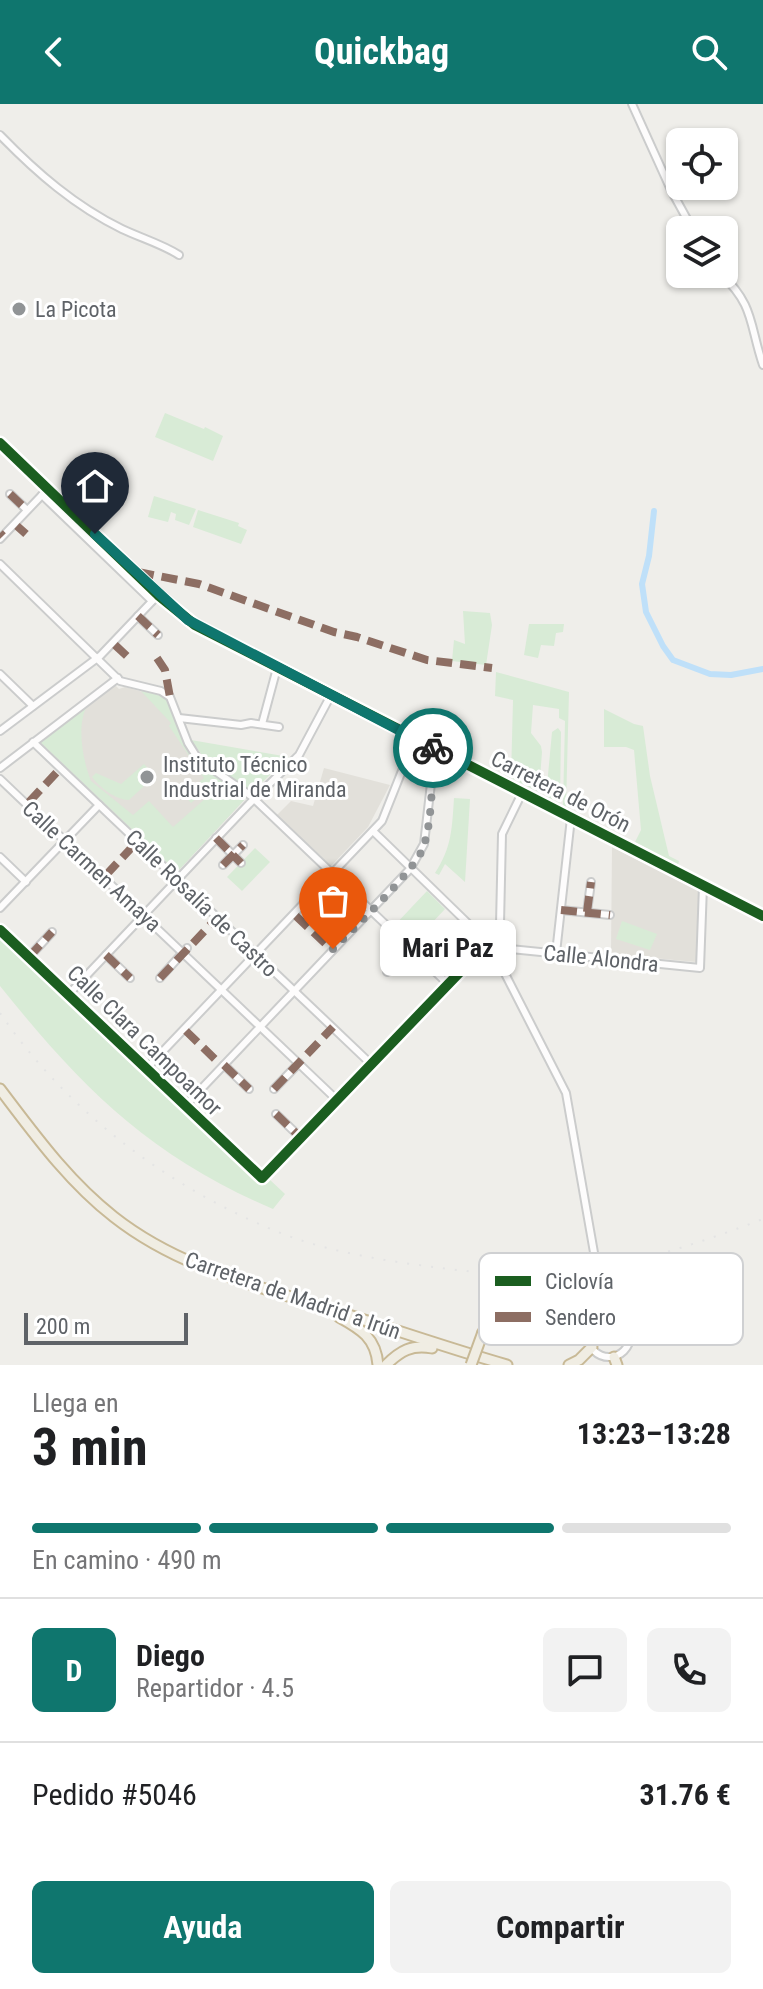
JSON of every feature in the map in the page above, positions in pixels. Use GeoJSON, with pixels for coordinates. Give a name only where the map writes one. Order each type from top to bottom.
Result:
{"type":"FeatureCollection","features":[{"type":"Feature","properties":{"kind":"highway","name":"Carretera de Madrid a Irún"},"geometry":{"type":"LineString","coordinates":[[0,1089],[70,1177],[130,1228],[177,1256],[215,1273],[507,1365]]}},
{"type":"Feature","properties":{"kind":"highway"},"geometry":{"type":"LineString","coordinates":[[319,1305],[371,1338],[378,1365]]}},
{"type":"Feature","properties":{"kind":"highway"},"geometry":{"type":"LineString","coordinates":[[471,1365],[479,1343]]}},
{"type":"Feature","properties":{"kind":"highway"},"geometry":{"type":"LineString","coordinates":[[386,1365],[397,1354],[420,1346],[458,1351]]}},
{"type":"Feature","properties":{"kind":"highway"},"geometry":{"type":"LineString","coordinates":[[569,1365],[592,1347]]}},
{"type":"Feature","properties":{"kind":"street"},"geometry":{"type":"LineString","coordinates":[[632,104],[685,216]]}},
{"type":"Feature","properties":{"kind":"street"},"geometry":{"type":"LineString","coordinates":[[0,135],[76,203],[122,229],[179,255]]}},
{"type":"Feature","properties":{"kind":"street"},"geometry":{"type":"LineString","coordinates":[[736,288],[747,304],[763,365]]}},
{"type":"Feature","properties":{"kind":"street"},"geometry":{"type":"LineString","coordinates":[[0,443],[44,492],[1,536]]}},
{"type":"Feature","properties":{"kind":"street","name":"Carretera de Orón"},"geometry":{"type":"LineString","coordinates":[[44,492],[155,598],[195,625],[763,916]]}},
{"type":"Feature","properties":{"kind":"street"},"geometry":{"type":"LineString","coordinates":[[10,494],[27,510]]}},
{"type":"Feature","properties":{"kind":"street"},"geometry":{"type":"LineString","coordinates":[[0,564],[121,682],[166,694],[173,701],[188,743],[198,759],[254,799],[448,984]]}},
{"type":"Feature","properties":{"kind":"street"},"geometry":{"type":"LineString","coordinates":[[0,731],[98,658],[155,598]]}},
{"type":"Feature","properties":{"kind":"street"},"geometry":{"type":"LineString","coordinates":[[138,616],[158,635]]}},
{"type":"Feature","properties":{"kind":"street"},"geometry":{"type":"LineString","coordinates":[[262,724],[277,668]]}},
{"type":"Feature","properties":{"kind":"street"},"geometry":{"type":"LineString","coordinates":[[0,674],[33,706]]}},
{"type":"Feature","properties":{"kind":"street"},"geometry":{"type":"LineString","coordinates":[[0,768],[118,678]]}},
{"type":"Feature","properties":{"kind":"street"},"geometry":{"type":"LineString","coordinates":[[68,995],[302,752],[331,695]]}},
{"type":"Feature","properties":{"kind":"street"},"geometry":{"type":"LineString","coordinates":[[179,718],[279,727]]}},
{"type":"Feature","properties":{"kind":"street"},"geometry":{"type":"LineString","coordinates":[[146,1069],[384,818],[415,738]]}},
{"type":"Feature","properties":{"kind":"street","name":"Calle Rosalía de Castro"},"geometry":{"type":"LineString","coordinates":[[33,742],[371,1064]]}},
{"type":"Feature","properties":{"kind":"street"},"geometry":{"type":"LineString","coordinates":[[185,1106],[412,867],[426,839],[435,749]]}},
{"type":"Feature","properties":{"kind":"street"},"geometry":{"type":"LineString","coordinates":[[407,759],[419,769],[433,767]]}},
{"type":"Feature","properties":{"kind":"street","name":"Calle Carmen Amaya"},"geometry":{"type":"LineString","coordinates":[[0,779],[143,915],[185,950],[222,990],[337,1100]]}},
{"type":"Feature","properties":{"kind":"street"},"geometry":{"type":"LineString","coordinates":[[276,1114],[301,1138],[486,946],[500,924],[502,834],[522,793]]}},
{"type":"Feature","properties":{"kind":"street"},"geometry":{"type":"LineString","coordinates":[[0,908],[99,805]]}},
{"type":"Feature","properties":{"kind":"street"},"geometry":{"type":"LineString","coordinates":[[556,953],[564,910],[571,818]]}},
{"type":"Feature","properties":{"kind":"street"},"geometry":{"type":"LineString","coordinates":[[373,831],[412,867],[486,946],[488,958],[497,958]]}},
{"type":"Feature","properties":{"kind":"street"},"geometry":{"type":"LineString","coordinates":[[216,838],[241,863]]}},
{"type":"Feature","properties":{"kind":"street"},"geometry":{"type":"LineString","coordinates":[[223,865],[243,845]]}},
{"type":"Feature","properties":{"kind":"street"},"geometry":{"type":"LineString","coordinates":[[0,857],[26,882]]}},
{"type":"Feature","properties":{"kind":"street"},"geometry":{"type":"LineString","coordinates":[[587,912],[591,882]]}},
{"type":"Feature","properties":{"kind":"street","name":"Calle Alondra"},"geometry":{"type":"LineString","coordinates":[[501,948],[700,968],[703,886]]}},
{"type":"Feature","properties":{"kind":"street"},"geometry":{"type":"LineString","coordinates":[[564,910],[610,915]]}},
{"type":"Feature","properties":{"kind":"street","name":"Calle Clara Campoamor"},"geometry":{"type":"LineString","coordinates":[[0,930],[262,1178],[301,1138]]}},
{"type":"Feature","properties":{"kind":"street"},"geometry":{"type":"LineString","coordinates":[[29,957],[52,932]]}},
{"type":"Feature","properties":{"kind":"street"},"geometry":{"type":"LineString","coordinates":[[486,946],[501,948],[497,958],[566,1093],[594,1253]]}},
{"type":"Feature","properties":{"kind":"street"},"geometry":{"type":"LineString","coordinates":[[387,972],[410,948]]}},
{"type":"Feature","properties":{"kind":"street"},"geometry":{"type":"LineString","coordinates":[[160,978],[185,950]]}},
{"type":"Feature","properties":{"kind":"street"},"geometry":{"type":"LineString","coordinates":[[106,955],[130,978]]}},
{"type":"Feature","properties":{"kind":"street"},"geometry":{"type":"LineString","coordinates":[[274,1089],[299,1063]]}},
{"type":"Feature","properties":{"kind":"street"},"geometry":{"type":"LineString","coordinates":[[224,1065],[249,1089]]}},
{"type":"Feature","properties":{"kind":"street"},"geometry":{"type":"LineString","coordinates":[[592,1347],[599,1354],[616,1361],[628,1345]]}},
{"type":"Feature","properties":{"kind":"shaded area","name":"Instituto Técnico Industrial de Miranda"},"geometry":{"type":"Polygon","coordinates":[[[115,685],[119,689],[125,687],[165,698],[182,740],[195,761],[247,797],[177,872],[40,742],[115,685]]]}},
{"type":"Feature","properties":{"kind":"shaded area"},"geometry":{"type":"Polygon","coordinates":[[[324,768],[390,785],[368,827],[331,866],[277,815],[291,801],[313,806],[324,768]]]}},
{"type":"Feature","properties":{"kind":"shaded area"},"geometry":{"type":"Polygon","coordinates":[[[612,847],[699,891],[696,962],[611,954],[612,847]]]}},
{"type":"Feature","properties":{"kind":"green space"},"geometry":{"type":"Polygon","coordinates":[[[165,413],[223,436],[213,461],[155,437],[165,413]]]}},
{"type":"Feature","properties":{"kind":"green space"},"geometry":{"type":"Polygon","coordinates":[[[154,496],[196,509],[189,525],[175,520],[176,514],[171,512],[168,522],[148,517],[154,496]]]}},
{"type":"Feature","properties":{"kind":"green space"},"geometry":{"type":"Polygon","coordinates":[[[198,510],[239,523],[238,526],[247,530],[241,544],[193,527],[198,510]]]}},
{"type":"Feature","properties":{"kind":"green space"},"geometry":{"type":"Polygon","coordinates":[[[463,611],[490,613],[492,625],[486,665],[452,661],[454,640],[465,644],[463,611]]]}},
{"type":"Feature","properties":{"kind":"green space"},"geometry":{"type":"Polygon","coordinates":[[[529,624],[564,624],[563,632],[556,633],[554,646],[541,645],[538,658],[524,655],[529,624]]]}},
{"type":"Feature","properties":{"kind":"green space"},"geometry":{"type":"Polygon","coordinates":[[[496,672],[569,692],[566,807],[563,805],[565,721],[559,718],[559,709],[533,705],[531,733],[542,752],[539,792],[511,778],[513,700],[495,696],[496,672]]]}},
{"type":"Feature","properties":{"kind":"green space"},"geometry":{"type":"Polygon","coordinates":[[[141,691],[158,694],[167,700],[182,740],[195,761],[247,797],[177,872],[40,742],[87,706],[81,733],[85,764],[91,781],[133,815],[149,801],[173,827],[215,790],[211,786],[191,803],[184,795],[204,778],[169,726],[171,723],[141,691]]]}},
{"type":"Feature","properties":{"kind":"green space"},"geometry":{"type":"Polygon","coordinates":[[[604,709],[643,726],[650,776],[669,856],[679,861],[678,865],[635,842],[641,830],[634,750],[604,747],[604,709]]]}},
{"type":"Feature","properties":{"kind":"green space"},"geometry":{"type":"Polygon","coordinates":[[[558,728],[561,732],[560,803],[546,796],[552,732],[558,728]]]}},
{"type":"Feature","properties":{"kind":"green space"},"geometry":{"type":"Polygon","coordinates":[[[191,740],[289,757],[252,792],[207,762],[191,740]]]}},
{"type":"Feature","properties":{"kind":"green space"},"geometry":{"type":"Polygon","coordinates":[[[144,764],[155,776],[129,800],[108,792],[92,777],[96,773],[121,784],[144,764]]]}},
{"type":"Feature","properties":{"kind":"green space"},"geometry":{"type":"Polygon","coordinates":[[[454,798],[470,799],[465,882],[445,864],[439,875],[435,873],[448,846],[454,798]]]}},
{"type":"Feature","properties":{"kind":"green space"},"geometry":{"type":"Polygon","coordinates":[[[255,848],[270,862],[242,891],[227,877],[255,848]]]}},
{"type":"Feature","properties":{"kind":"green space"},"geometry":{"type":"Polygon","coordinates":[[[427,891],[445,909],[412,944],[403,936],[405,933],[393,927],[427,891]]]}},
{"type":"Feature","properties":{"kind":"green space"},"geometry":{"type":"Polygon","coordinates":[[[622,921],[657,934],[650,950],[616,939],[622,921]]]}},
{"type":"Feature","properties":{"kind":"green space"},"geometry":{"type":"Polygon","coordinates":[[[0,935],[260,1181],[268,1178],[285,1194],[273,1209],[229,1188],[154,1142],[90,1087],[0,986],[0,935]]]}},
{"type":"Feature","properties":{"kind":"waterway"},"geometry":{"type":"LineString","coordinates":[[654,511],[642,584],[646,612],[663,646],[673,660],[710,674],[731,675],[763,669]]}},
{"type":"Feature","properties":{"kind":"railway"},"geometry":{"type":"LineString","coordinates":[[0,1013],[56,1082],[88,1113],[122,1142],[197,1193],[278,1232],[319,1246],[362,1256],[479,1272]]}},
{"type":"Feature","properties":{"kind":"railway"},"geometry":{"type":"LineString","coordinates":[[661,1253],[763,1219]]}},
{"type":"Feature","properties":{"kind":"marked path"},"geometry":{"type":"LineString","coordinates":[[10,494],[27,510]]}},
{"type":"Feature","properties":{"kind":"marked path"},"geometry":{"type":"LineString","coordinates":[[17,526],[26,534]]}},
{"type":"Feature","properties":{"kind":"marked path"},"geometry":{"type":"LineString","coordinates":[[0,533],[3,536]]}},
{"type":"Feature","properties":{"kind":"marked path"},"geometry":{"type":"LineString","coordinates":[[138,572],[199,584],[334,632],[427,660],[492,668]]}},
{"type":"Feature","properties":{"kind":"marked path"},"geometry":{"type":"LineString","coordinates":[[138,616],[158,635]]}},
{"type":"Feature","properties":{"kind":"marked path"},"geometry":{"type":"LineString","coordinates":[[115,645],[130,659]]}},
{"type":"Feature","properties":{"kind":"marked path"},"geometry":{"type":"LineString","coordinates":[[157,658],[165,670],[170,697]]}},
{"type":"Feature","properties":{"kind":"marked path"},"geometry":{"type":"LineString","coordinates":[[29,802],[58,771]]}},
{"type":"Feature","properties":{"kind":"marked path"},"geometry":{"type":"LineString","coordinates":[[216,838],[241,863]]}},
{"type":"Feature","properties":{"kind":"marked path"},"geometry":{"type":"LineString","coordinates":[[106,875],[135,844]]}},
{"type":"Feature","properties":{"kind":"marked path"},"geometry":{"type":"LineString","coordinates":[[223,865],[243,845]]}},
{"type":"Feature","properties":{"kind":"marked path"},"geometry":{"type":"LineString","coordinates":[[587,912],[591,882]]}},
{"type":"Feature","properties":{"kind":"marked path"},"geometry":{"type":"LineString","coordinates":[[561,910],[610,915]]}},
{"type":"Feature","properties":{"kind":"marked path"},"geometry":{"type":"LineString","coordinates":[[296,916],[330,948]]}},
{"type":"Feature","properties":{"kind":"marked path"},"geometry":{"type":"LineString","coordinates":[[160,978],[215,920]]}},
{"type":"Feature","properties":{"kind":"marked path"},"geometry":{"type":"LineString","coordinates":[[29,957],[52,932]]}},
{"type":"Feature","properties":{"kind":"marked path"},"geometry":{"type":"LineString","coordinates":[[387,972],[410,948]]}},
{"type":"Feature","properties":{"kind":"marked path"},"geometry":{"type":"LineString","coordinates":[[106,955],[130,978]]}},
{"type":"Feature","properties":{"kind":"marked path"},"geometry":{"type":"LineString","coordinates":[[274,1089],[333,1027]]}},
{"type":"Feature","properties":{"kind":"marked path"},"geometry":{"type":"LineString","coordinates":[[186,1031],[220,1064]]}},
{"type":"Feature","properties":{"kind":"marked path"},"geometry":{"type":"LineString","coordinates":[[224,1065],[249,1089]]}},
{"type":"Feature","properties":{"kind":"marked path"},"geometry":{"type":"LineString","coordinates":[[276,1114],[301,1138]]}},
{"type":"Feature","properties":{"kind":"cycle path"},"geometry":{"type":"LineString","coordinates":[[0,443],[158,595],[195,625],[763,916]]}},
{"type":"Feature","properties":{"kind":"cycle path"},"geometry":{"type":"LineString","coordinates":[[0,930],[262,1178],[483,948]]}},
{"type":"Feature","properties":{"kind":"way so far"},"geometry":{"type":"LineString","coordinates":[[333,949],[410,869],[422,852],[429,811],[433,748]]}},
{"type":"Feature","properties":{"kind":"place","name":"La Picota"},"geometry":{"type":"Point","coordinates":[19,309]}},
{"type":"Feature","properties":{"kind":"place","name":"Instituto Técnico Industrial de Miranda"},"geometry":{"type":"Point","coordinates":[147,777]}},
{"type":"Feature","properties":{"kind":"place","name":"Mari Paz"},"geometry":{"type":"Point","coordinates":[333,949]}},
{"type":"Feature","properties":{"kind":"route"},"geometry":{"type":"LineString","coordinates":[[95,534],[188,620],[433,748]]}}]}
